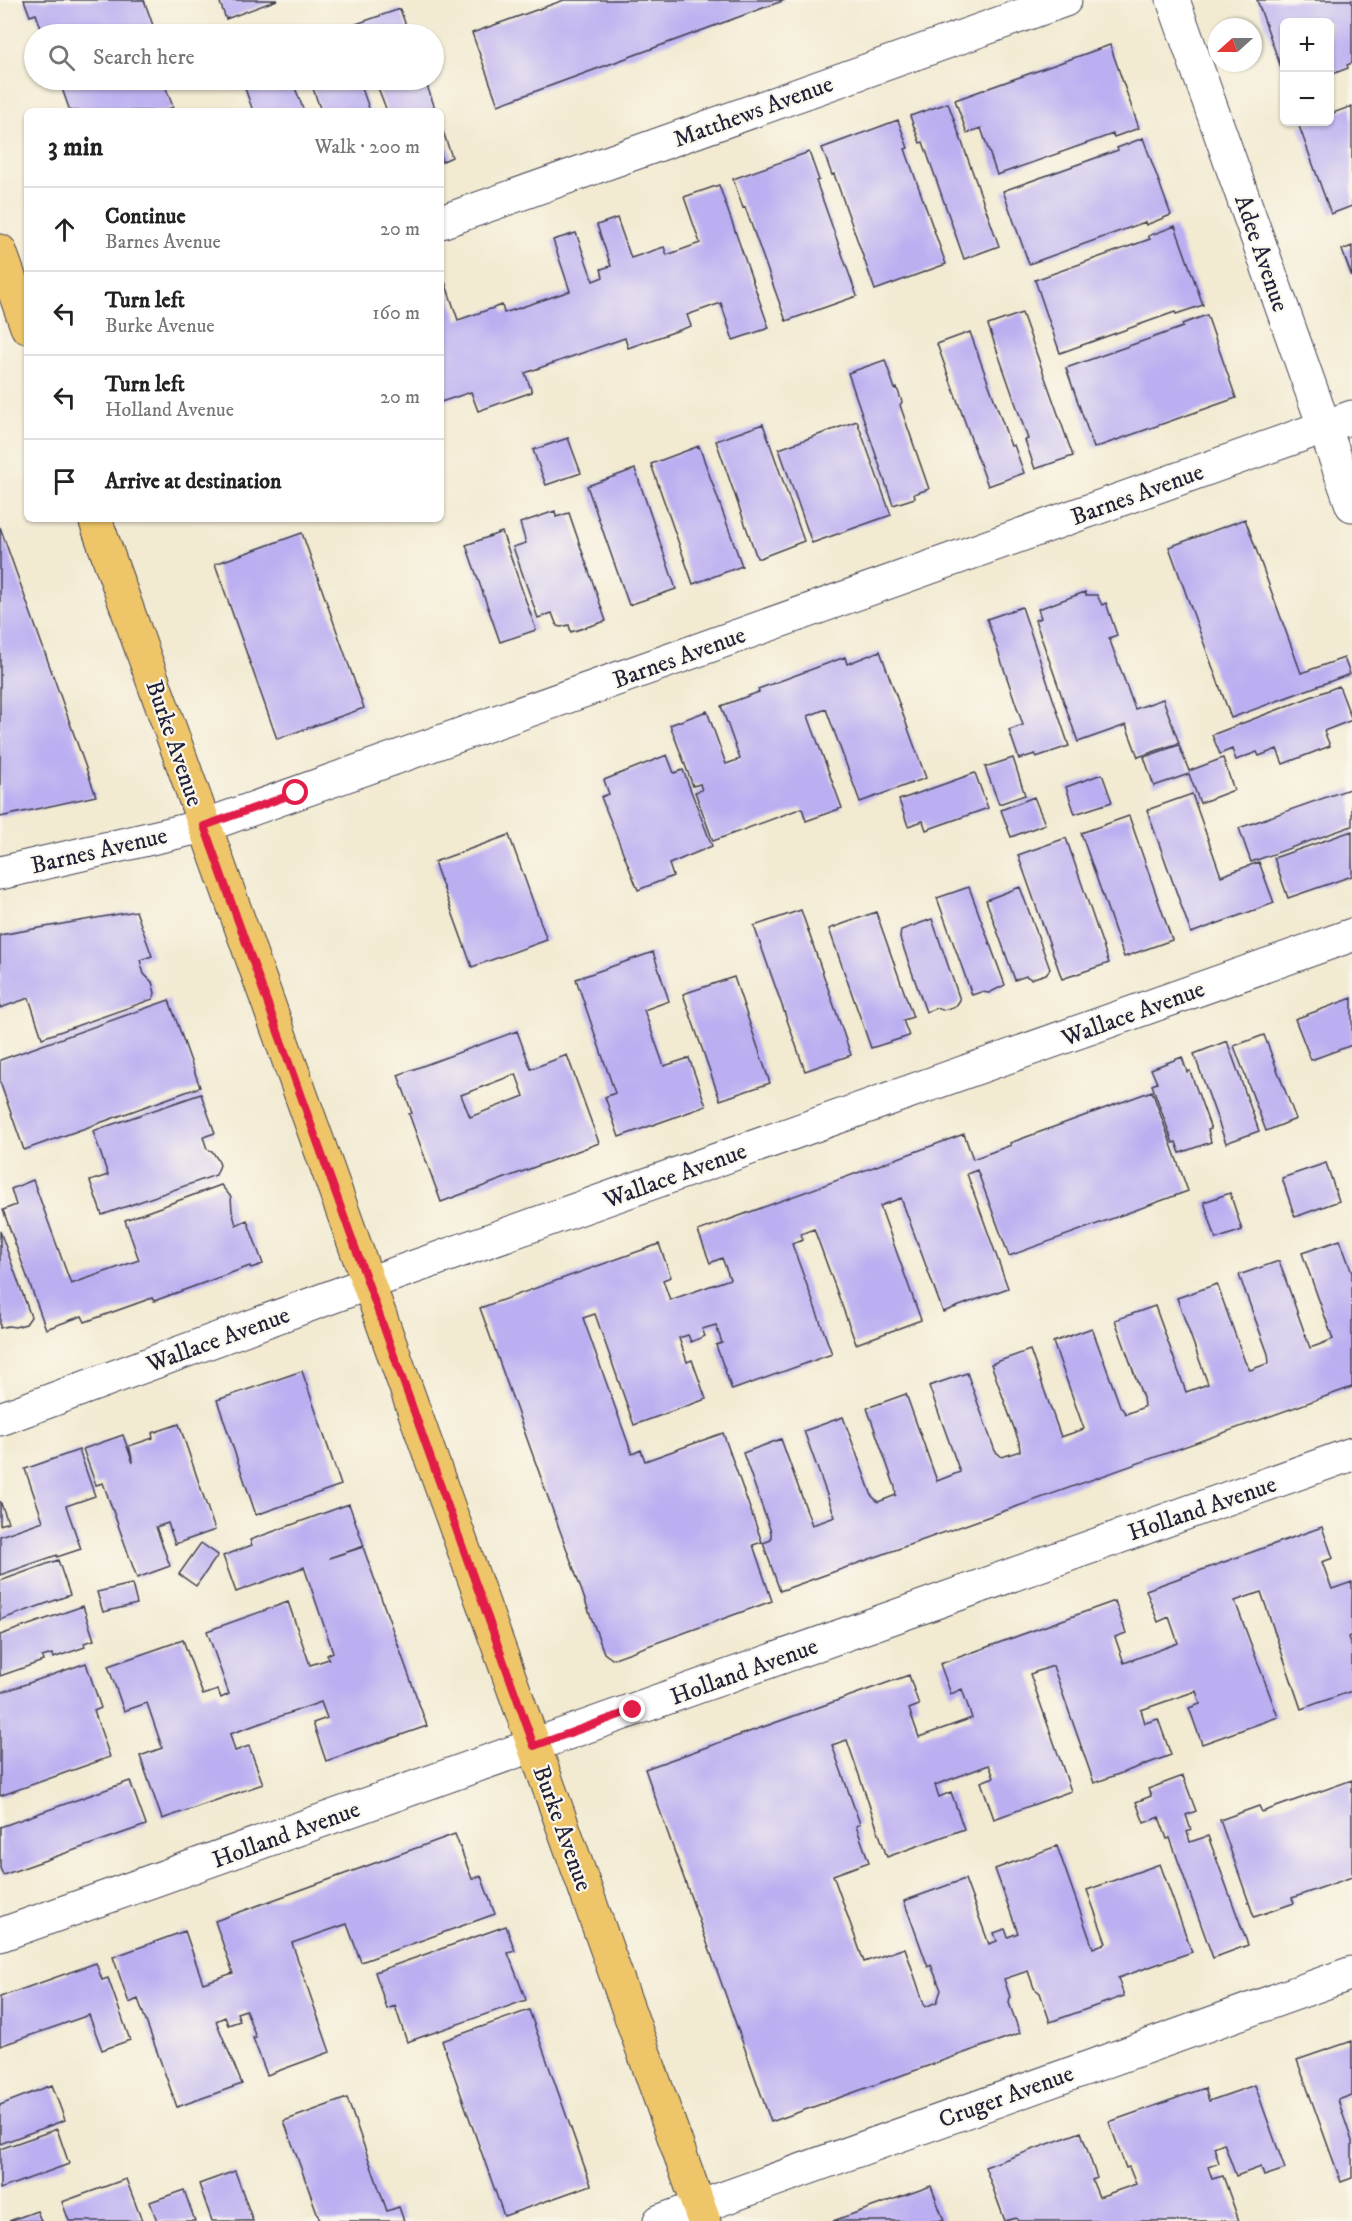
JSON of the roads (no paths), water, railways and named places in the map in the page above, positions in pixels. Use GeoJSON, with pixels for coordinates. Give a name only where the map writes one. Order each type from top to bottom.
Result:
{"type":"FeatureCollection","features":[{"type":"Feature","properties":{"kind":"main road"},"geometry":{"type":"LineString","coordinates":[[0,251],[24,319]]}},
{"type":"Feature","properties":{"kind":"main road","name":"Burke Avenue"},"geometry":{"type":"LineString","coordinates":[[96,522],[701,2214]]}},
{"type":"Feature","properties":{"kind":"street","name":"Matthews Avenue"},"geometry":{"type":"LineString","coordinates":[[444,221],[1065,0]]}},
{"type":"Feature","properties":{"kind":"street","name":"Adee Avenue"},"geometry":{"type":"LineString","coordinates":[[1173,0],[1338,422],[1352,505]]}},
{"type":"Feature","properties":{"kind":"street","name":"Barnes Avenue"},"geometry":{"type":"LineString","coordinates":[[0,873],[204,826],[1338,422]]}},
{"type":"Feature","properties":{"kind":"street","name":"Wallace Avenue"},"geometry":{"type":"LineString","coordinates":[[0,1419],[369,1283],[1352,935]]}},
{"type":"Feature","properties":{"kind":"street","name":"Holland Avenue"},"geometry":{"type":"LineString","coordinates":[[0,1935],[1352,1454]]}},
{"type":"Feature","properties":{"kind":"street","name":"Cruger Avenue"},"geometry":{"type":"LineString","coordinates":[[660,2221],[701,2214],[1352,1973]]}}]}
